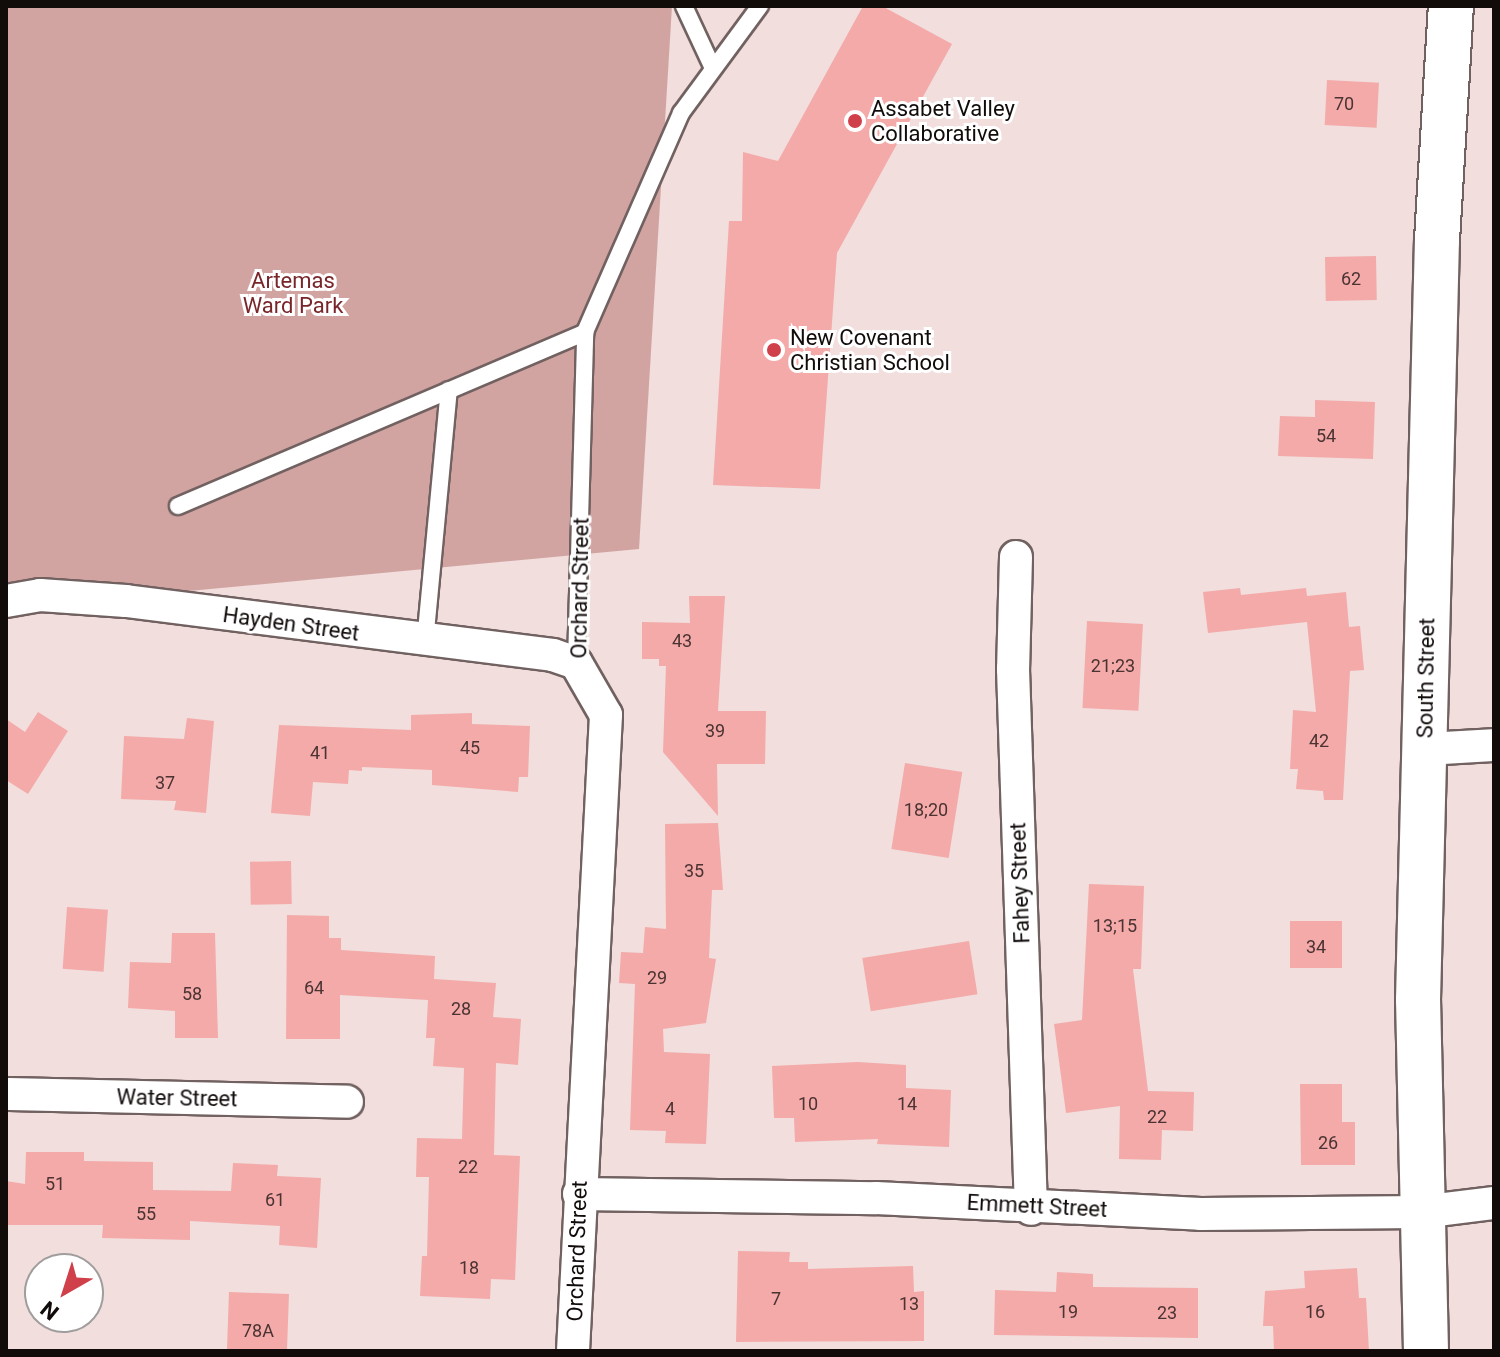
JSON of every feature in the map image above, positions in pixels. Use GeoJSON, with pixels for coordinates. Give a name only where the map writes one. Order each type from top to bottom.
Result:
{"type":"FeatureCollection","features":[{"type":"Feature","properties":{"kind":"main road","name":"South Street"},"geometry":{"type":"LineString","coordinates":[[1426,1351],[1418,1000],[1437,240],[1451,6]]}},
{"type":"Feature","properties":{"kind":"street","name":"Fahey Street"},"geometry":{"type":"LineString","coordinates":[[1016,557],[1013,669],[1031,1209]]}},
{"type":"Feature","properties":{"kind":"street","name":"Hayden Street"},"geometry":{"type":"LineString","coordinates":[[6,601],[40,595],[126,601],[425,642],[553,655],[576,663]]}},
{"type":"Feature","properties":{"kind":"street","name":"Orchard Street"},"geometry":{"type":"LineString","coordinates":[[573,1351],[606,715],[576,663]]}},
{"type":"Feature","properties":{"kind":"street"},"geometry":{"type":"LineString","coordinates":[[1425,749],[1494,745]]}},
{"type":"Feature","properties":{"kind":"street","name":"Water Street"},"geometry":{"type":"LineString","coordinates":[[6,1094],[347,1102]]}},
{"type":"Feature","properties":{"kind":"street","name":"Emmett Street"},"geometry":{"type":"LineString","coordinates":[[579,1194],[876,1198],[1031,1209],[1201,1214],[1421,1212],[1494,1203]]}},
{"type":"Feature","properties":{"kind":"lane"},"geometry":{"type":"LineString","coordinates":[[684,6],[712,66]]}},
{"type":"Feature","properties":{"kind":"lane","name":"Orchard Street"},"geometry":{"type":"LineString","coordinates":[[576,663],[585,332],[681,113],[712,66],[760,6]]}},
{"type":"Feature","properties":{"kind":"lane"},"geometry":{"type":"LineString","coordinates":[[178,506],[585,332]]}},
{"type":"Feature","properties":{"kind":"lane"},"geometry":{"type":"LineString","coordinates":[[425,642],[449,390]]}},
{"type":"Feature","properties":{"kind":"green space","name":"Artemas Ward Park"},"geometry":{"type":"Polygon","coordinates":[[[6,6],[672,6],[639,549],[6,608],[6,6]]]}},
{"type":"Feature","properties":{"kind":"building"},"geometry":{"type":"Polygon","coordinates":[[[863,6],[882,6],[952,44],[837,253],[820,489],[713,485],[729,221],[742,221],[743,152],[778,161],[863,6]]]}},
{"type":"Feature","properties":{"kind":"building"},"geometry":{"type":"Polygon","coordinates":[[[1327,80],[1379,83],[1377,128],[1325,125],[1327,80]]]}},
{"type":"Feature","properties":{"kind":"building"},"geometry":{"type":"Polygon","coordinates":[[[1376,256],[1377,300],[1326,301],[1325,257],[1376,256]]]}},
{"type":"Feature","properties":{"kind":"building"},"geometry":{"type":"Polygon","coordinates":[[[1315,400],[1375,402],[1373,459],[1278,456],[1280,416],[1315,417],[1315,400]]]}},
{"type":"Feature","properties":{"kind":"building"},"geometry":{"type":"Polygon","coordinates":[[[1240,588],[1241,595],[1306,588],[1307,596],[1346,592],[1349,627],[1360,626],[1364,670],[1350,671],[1343,800],[1324,800],[1323,791],[1296,789],[1298,769],[1290,769],[1293,710],[1316,712],[1307,622],[1208,633],[1203,592],[1240,588]]]}},
{"type":"Feature","properties":{"kind":"building"},"geometry":{"type":"Polygon","coordinates":[[[689,596],[725,596],[718,711],[766,711],[765,764],[717,764],[718,816],[663,752],[666,666],[659,666],[659,659],[642,659],[642,622],[690,623],[689,596]]]}},
{"type":"Feature","properties":{"kind":"building"},"geometry":{"type":"Polygon","coordinates":[[[1087,621],[1143,624],[1138,711],[1082,708],[1087,621]]]}},
{"type":"Feature","properties":{"kind":"building"},"geometry":{"type":"Polygon","coordinates":[[[38,712],[68,731],[28,794],[6,780],[6,719],[25,732],[38,712]]]}},
{"type":"Feature","properties":{"kind":"building"},"geometry":{"type":"Polygon","coordinates":[[[472,713],[472,724],[530,726],[528,777],[519,777],[518,792],[432,785],[432,770],[362,767],[362,771],[349,770],[348,784],[313,782],[310,816],[271,813],[279,725],[411,730],[411,715],[472,713]]]}},
{"type":"Feature","properties":{"kind":"building"},"geometry":{"type":"Polygon","coordinates":[[[187,718],[214,721],[206,813],[174,810],[176,801],[121,799],[124,736],[184,739],[187,718]]]}},
{"type":"Feature","properties":{"kind":"building"},"geometry":{"type":"Polygon","coordinates":[[[905,763],[962,772],[949,858],[891,849],[905,763]]]}},
{"type":"Feature","properties":{"kind":"building"},"geometry":{"type":"Polygon","coordinates":[[[718,823],[723,890],[712,890],[709,958],[716,959],[706,1023],[663,1029],[664,1052],[710,1054],[706,1144],[665,1143],[666,1131],[630,1130],[635,984],[619,983],[621,952],[643,953],[645,927],[666,929],[665,824],[718,823]]]}},
{"type":"Feature","properties":{"kind":"building"},"geometry":{"type":"Polygon","coordinates":[[[291,861],[292,904],[251,905],[250,862],[291,861]]]}},
{"type":"Feature","properties":{"kind":"building"},"geometry":{"type":"Polygon","coordinates":[[[1089,884],[1144,886],[1141,969],[1133,969],[1148,1091],[1194,1092],[1193,1131],[1162,1130],[1161,1160],[1119,1159],[1120,1106],[1066,1113],[1054,1024],[1082,1020],[1089,884]]]}},
{"type":"Feature","properties":{"kind":"building"},"geometry":{"type":"Polygon","coordinates":[[[67,907],[108,910],[104,972],[63,969],[67,907]]]}},
{"type":"Feature","properties":{"kind":"building"},"geometry":{"type":"Polygon","coordinates":[[[287,915],[329,916],[329,938],[341,938],[341,950],[435,956],[434,979],[496,983],[493,1017],[521,1019],[518,1065],[496,1063],[494,1155],[520,1156],[515,1280],[491,1279],[490,1299],[420,1296],[422,1256],[427,1256],[429,1177],[416,1177],[417,1138],[462,1139],[464,1068],[433,1066],[435,1038],[426,1038],[428,1000],[340,995],[340,1039],[286,1039],[287,915]]]}},
{"type":"Feature","properties":{"kind":"building"},"geometry":{"type":"Polygon","coordinates":[[[1290,921],[1342,921],[1342,968],[1290,968],[1290,921]]]}},
{"type":"Feature","properties":{"kind":"building"},"geometry":{"type":"Polygon","coordinates":[[[172,933],[215,933],[218,1038],[175,1038],[175,1011],[128,1008],[130,962],[171,963],[172,933]]]}},
{"type":"Feature","properties":{"kind":"building"},"geometry":{"type":"Polygon","coordinates":[[[969,941],[977,994],[871,1011],[862,958],[969,941]]]}},
{"type":"Feature","properties":{"kind":"building"},"geometry":{"type":"Polygon","coordinates":[[[858,1062],[906,1065],[906,1088],[951,1090],[949,1147],[877,1144],[878,1139],[795,1142],[794,1118],[774,1118],[772,1066],[858,1062]]]}},
{"type":"Feature","properties":{"kind":"building"},"geometry":{"type":"Polygon","coordinates":[[[1300,1084],[1342,1084],[1342,1122],[1355,1122],[1355,1165],[1301,1165],[1300,1084]]]}},
{"type":"Feature","properties":{"kind":"building"},"geometry":{"type":"Polygon","coordinates":[[[26,1152],[84,1152],[84,1161],[153,1162],[153,1190],[231,1191],[233,1163],[278,1165],[277,1176],[321,1178],[317,1248],[279,1245],[280,1226],[190,1221],[190,1240],[102,1238],[103,1225],[6,1225],[6,1181],[25,1184],[26,1152]]]}},
{"type":"Feature","properties":{"kind":"building"},"geometry":{"type":"Polygon","coordinates":[[[738,1251],[790,1252],[789,1262],[808,1262],[808,1269],[913,1266],[914,1292],[924,1291],[924,1341],[736,1342],[738,1251]]]}},
{"type":"Feature","properties":{"kind":"building"},"geometry":{"type":"Polygon","coordinates":[[[1357,1268],[1359,1298],[1366,1298],[1369,1351],[1274,1351],[1273,1326],[1263,1326],[1265,1291],[1305,1288],[1304,1271],[1357,1268]]]}},
{"type":"Feature","properties":{"kind":"building"},"geometry":{"type":"Polygon","coordinates":[[[1057,1272],[1093,1274],[1093,1287],[1198,1288],[1198,1338],[994,1335],[995,1290],[1056,1292],[1057,1272]]]}},
{"type":"Feature","properties":{"kind":"building"},"geometry":{"type":"Polygon","coordinates":[[[229,1292],[289,1294],[287,1351],[227,1351],[229,1292]]]}},
{"type":"Feature","properties":{"kind":"place","name":"Assabet Valley Collaborative"},"geometry":{"type":"Point","coordinates":[855,121]}},
{"type":"Feature","properties":{"kind":"place","name":"New Covenant Christian School"},"geometry":{"type":"Point","coordinates":[774,350]}}]}
